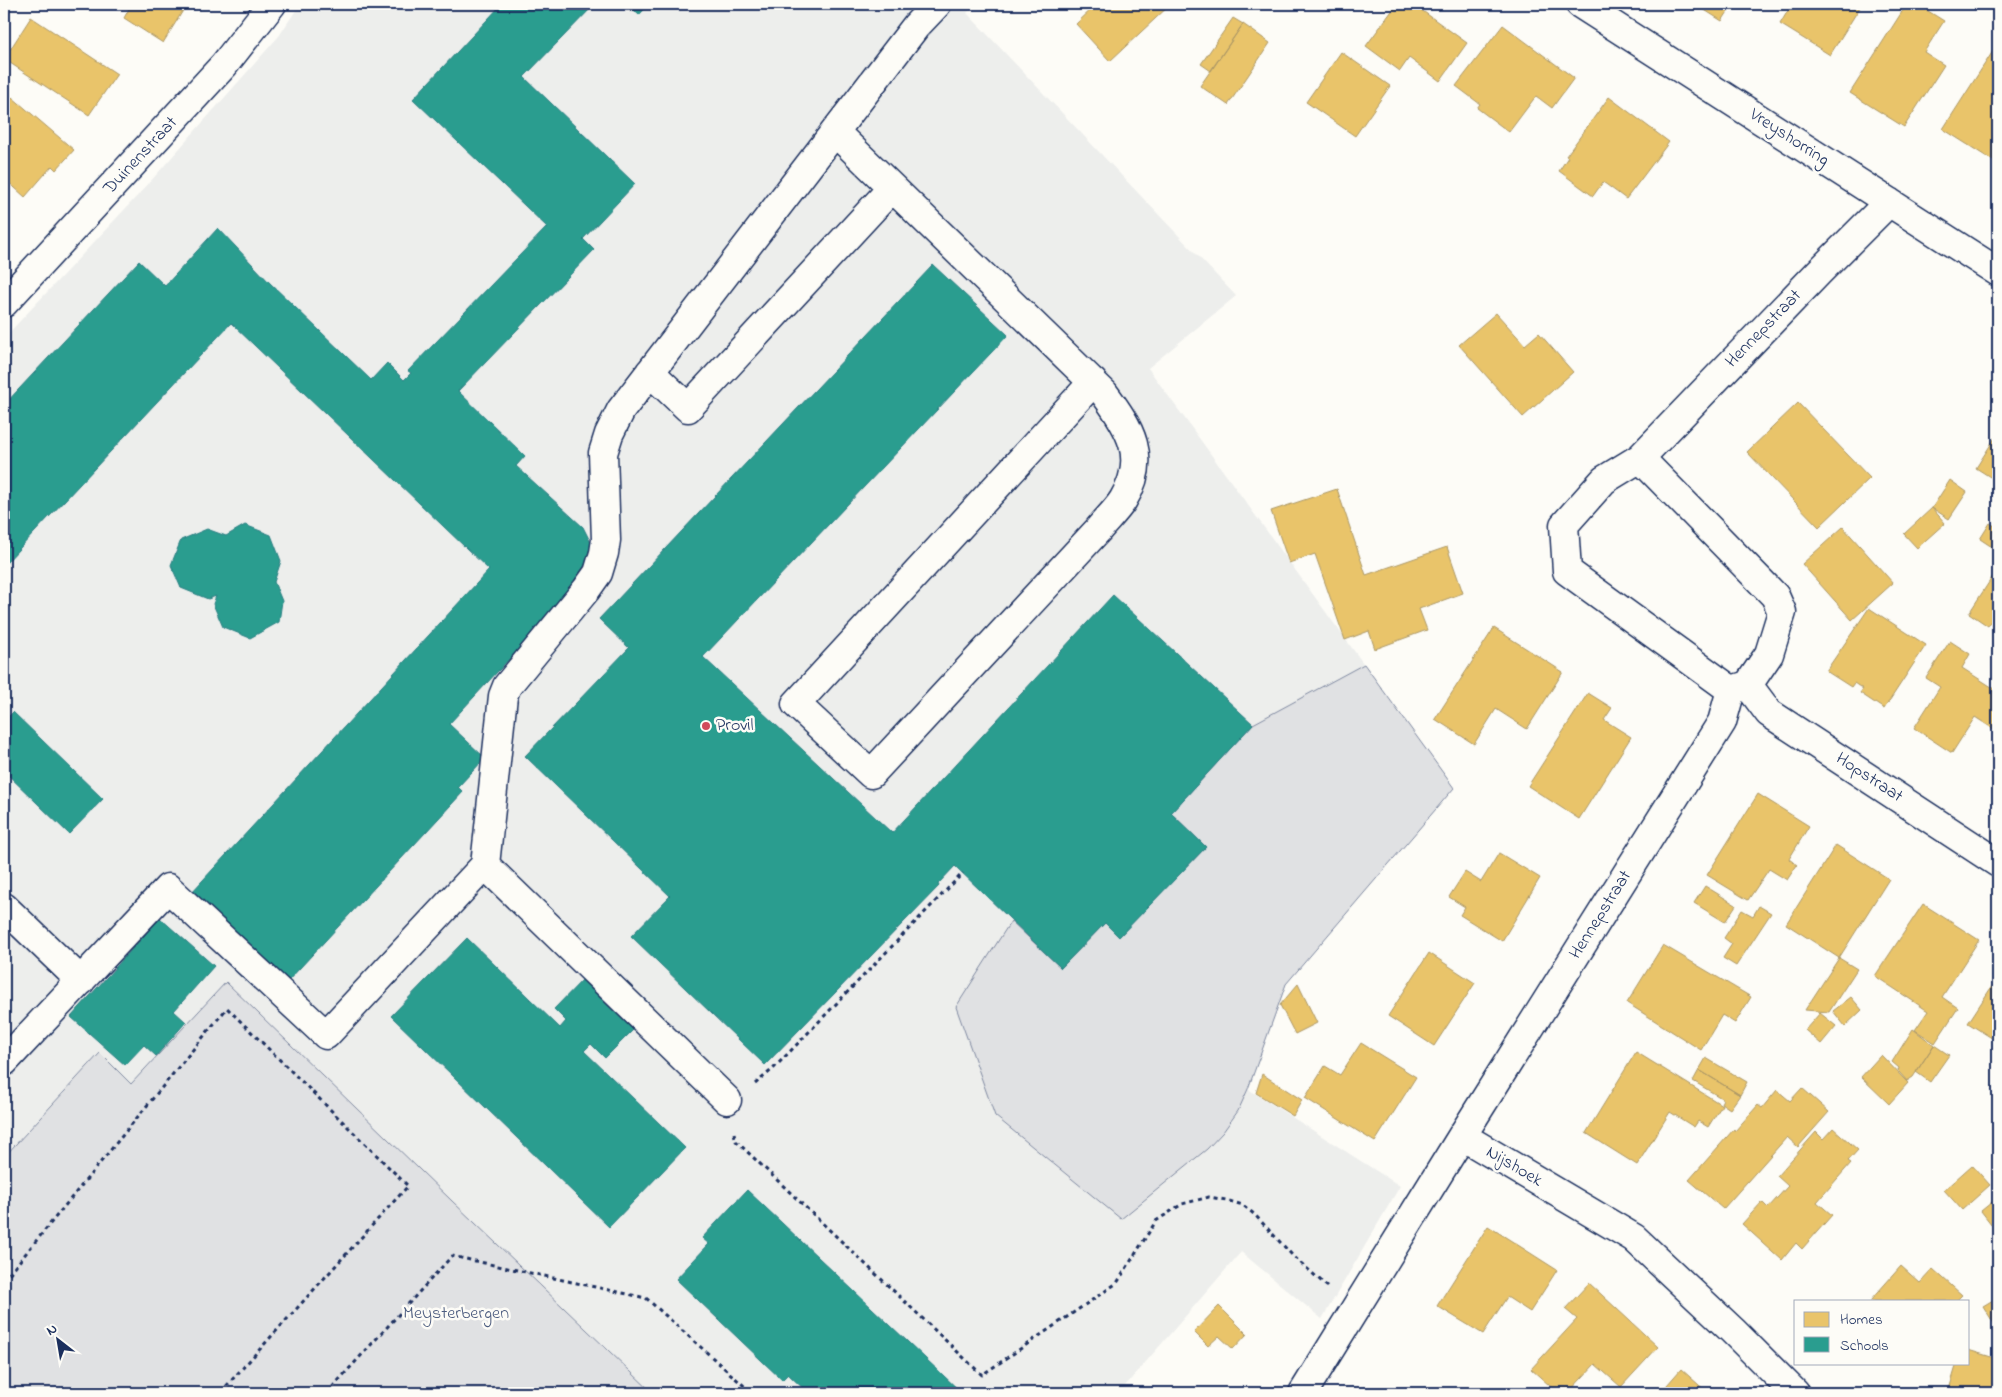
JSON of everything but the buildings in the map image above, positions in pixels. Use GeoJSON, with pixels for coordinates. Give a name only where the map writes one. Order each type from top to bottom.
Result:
{"type":"FeatureCollection","features":[{"type":"Feature","properties":{"kind":"street","name":"Duinenstraat"},"geometry":{"type":"LineString","coordinates":[[4,303],[224,65],[272,4]]}},
{"type":"Feature","properties":{"kind":"street"},"geometry":{"type":"LineString","coordinates":[[4,1062],[168,888],[326,1035],[485,865],[503,696],[507,686],[598,573],[606,540],[603,453],[609,434],[622,410],[650,372],[916,26],[937,4]]}},
{"type":"Feature","properties":{"kind":"street","name":"Vreyshorring"},"geometry":{"type":"LineString","coordinates":[[1580,4],[1998,272]]}},
{"type":"Feature","properties":{"kind":"street"},"geometry":{"type":"LineString","coordinates":[[834,132],[1093,382],[1104,393],[1130,433],[1136,451],[1136,466],[1132,483],[1122,501],[1098,530],[871,774],[796,704],[1093,382]]}},
{"type":"Feature","properties":{"kind":"street"},"geometry":{"type":"LineString","coordinates":[[650,372],[688,408],[892,188]]}},
{"type":"Feature","properties":{"kind":"street","name":"Hennepstraat"},"geometry":{"type":"LineString","coordinates":[[1740,687],[1567,571],[1564,525],[1604,480],[1640,458],[1889,202]]}},
{"type":"Feature","properties":{"kind":"street","name":"Hennepstraat"},"geometry":{"type":"LineString","coordinates":[[1462,1136],[1722,722],[1740,687],[1769,654],[1782,612],[1775,596],[1640,458]]}},
{"type":"Feature","properties":{"kind":"street","name":"Hopstraat"},"geometry":{"type":"LineString","coordinates":[[1740,687],[1769,713],[1998,863]]}},
{"type":"Feature","properties":{"kind":"street"},"geometry":{"type":"LineString","coordinates":[[485,865],[727,1100]]}},
{"type":"Feature","properties":{"kind":"street"},"geometry":{"type":"LineString","coordinates":[[4,907],[81,981]]}},
{"type":"Feature","properties":{"kind":"street"},"geometry":{"type":"LineString","coordinates":[[1303,1393],[1462,1136]]}},
{"type":"Feature","properties":{"kind":"street","name":"Nijshoek"},"geometry":{"type":"LineString","coordinates":[[1462,1136],[1634,1238],[1733,1331],[1795,1393]]}},
{"type":"Feature","properties":{"kind":"path"},"geometry":{"type":"LineString","coordinates":[[963,873],[774,1069],[747,1089],[727,1100],[736,1141],[982,1376],[1117,1283],[1156,1220],[1182,1204],[1210,1198],[1243,1205],[1315,1277],[1355,1308]]}},
{"type":"Feature","properties":{"kind":"path"},"geometry":{"type":"LineString","coordinates":[[4,1280],[227,1008],[408,1186],[220,1393]]}},
{"type":"Feature","properties":{"kind":"path"},"geometry":{"type":"LineString","coordinates":[[326,1393],[452,1256],[646,1298],[752,1393]]}},
{"type":"Feature","properties":{"kind":"shaded area","name":"Provil"},"geometry":{"type":"Polygon","coordinates":[[[300,4],[976,4],[967,13],[1236,296],[1148,368],[1454,788],[1286,984],[1248,1089],[1400,1186],[1322,1319],[1241,1252],[1119,1393],[653,1393],[226,982],[131,1084],[100,1053],[4,1157],[4,338],[141,192],[279,36],[300,4]]]}},
{"type":"Feature","properties":{"kind":"green space"},"geometry":{"type":"Polygon","coordinates":[[[1364,664],[1454,788],[1286,984],[1248,1089],[1238,1111],[1223,1132],[1207,1149],[1121,1219],[995,1116],[956,1007],[1011,921],[1061,968],[1105,923],[1119,936],[1206,847],[1171,813],[1253,724],[1364,664]]]}},
{"type":"Feature","properties":{"kind":"green space","name":"Meysterbergen"},"geometry":{"type":"Polygon","coordinates":[[[226,982],[653,1393],[4,1393],[4,1157],[100,1053],[131,1084],[226,982]]]}},
{"type":"Feature","properties":{"kind":"place","name":"Provil"},"geometry":{"type":"Point","coordinates":[706,726]}}]}
